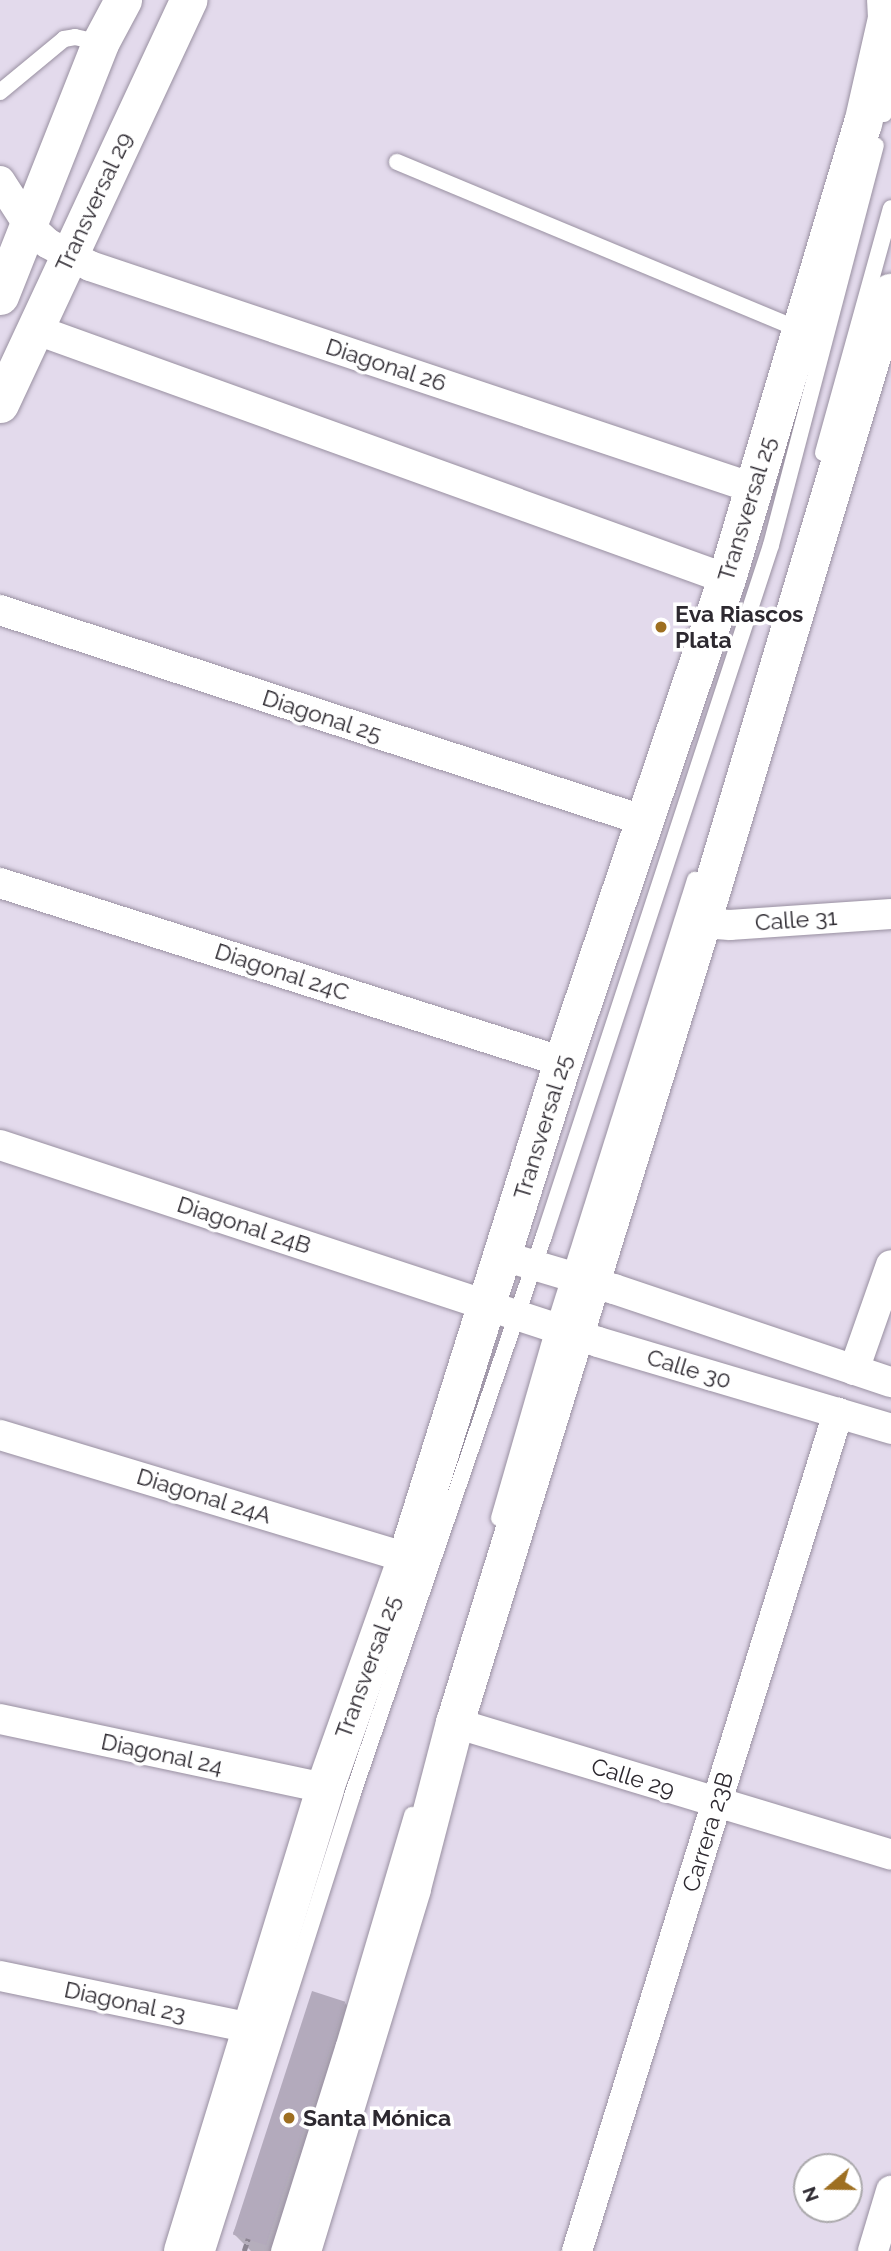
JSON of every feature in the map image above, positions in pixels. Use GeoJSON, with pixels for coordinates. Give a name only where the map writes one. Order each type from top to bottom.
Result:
{"type":"FeatureCollection","features":[{"type":"Feature","properties":{"kind":"main road","name":"Transversal 25"},"geometry":{"type":"LineString","coordinates":[[183,2251],[325,1788],[519,1260],[563,1062],[727,579],[863,124],[887,18],[886,0]]}},
{"type":"Feature","properties":{"kind":"main road"},"geometry":{"type":"LineString","coordinates":[[302,2251],[412,1888],[455,1723],[565,1330],[702,923],[891,293]]}},
{"type":"Feature","properties":{"kind":"street","name":"Transversal 29"},"geometry":{"type":"LineString","coordinates":[[0,296],[100,43],[123,0]]}},
{"type":"Feature","properties":{"kind":"street","name":"Transversal 29"},"geometry":{"type":"LineString","coordinates":[[0,404],[188,0]]}},
{"type":"Feature","properties":{"kind":"street","name":"Diagonal 26"},"geometry":{"type":"LineString","coordinates":[[0,181],[29,226],[68,257],[753,488]]}},
{"type":"Feature","properties":{"kind":"street"},"geometry":{"type":"LineString","coordinates":[[34,329],[727,579]]}},
{"type":"Feature","properties":{"kind":"street","name":"Diagonal 25"},"geometry":{"type":"LineString","coordinates":[[0,610],[645,821]]}},
{"type":"Feature","properties":{"kind":"street","name":"Diagonal 24C"},"geometry":{"type":"LineString","coordinates":[[0,883],[563,1062]]}},
{"type":"Feature","properties":{"kind":"street","name":"Calle 31"},"geometry":{"type":"LineString","coordinates":[[702,923],[730,925],[891,914]]}},
{"type":"Feature","properties":{"kind":"street","name":"Diagonal 24B"},"geometry":{"type":"LineString","coordinates":[[0,1145],[502,1310]]}},
{"type":"Feature","properties":{"kind":"street"},"geometry":{"type":"LineString","coordinates":[[519,1260],[891,1382]]}},
{"type":"Feature","properties":{"kind":"street"},"geometry":{"type":"LineString","coordinates":[[854,1370],[891,1265]]}},
{"type":"Feature","properties":{"kind":"street","name":"Calle 30"},"geometry":{"type":"LineString","coordinates":[[502,1310],[891,1429]]}},
{"type":"Feature","properties":{"kind":"street","name":"Carrera 23B"},"geometry":{"type":"LineString","coordinates":[[577,2251],[838,1413]]}},
{"type":"Feature","properties":{"kind":"street","name":"Diagonal 24A"},"geometry":{"type":"LineString","coordinates":[[0,1435],[408,1558]]}},
{"type":"Feature","properties":{"kind":"street","name":"Diagonal 24"},"geometry":{"type":"LineString","coordinates":[[0,1719],[325,1788]]}},
{"type":"Feature","properties":{"kind":"street","name":"Calle 29"},"geometry":{"type":"LineString","coordinates":[[455,1723],[891,1855]]}},
{"type":"Feature","properties":{"kind":"street","name":"Diagonal 23"},"geometry":{"type":"LineString","coordinates":[[0,1976],[251,2028]]}},
{"type":"Feature","properties":{"kind":"street"},"geometry":{"type":"LineString","coordinates":[[873,2251],[891,2191]]}},
{"type":"Feature","properties":{"kind":"lane"},"geometry":{"type":"LineString","coordinates":[[0,92],[64,39],[75,37],[100,43]]}},
{"type":"Feature","properties":{"kind":"lane"},"geometry":{"type":"LineString","coordinates":[[519,1260],[771,545],[891,88]]}},
{"type":"Feature","properties":{"kind":"lane"},"geometry":{"type":"LineString","coordinates":[[397,162],[802,331]]}},
{"type":"Feature","properties":{"kind":"lane"},"geometry":{"type":"LineString","coordinates":[[818,472],[891,208]]}},
{"type":"Feature","properties":{"kind":"lane"},"geometry":{"type":"LineString","coordinates":[[749,709],[800,538]]}},
{"type":"Feature","properties":{"kind":"lane"},"geometry":{"type":"LineString","coordinates":[[581,1279],[699,867]]}},
{"type":"Feature","properties":{"kind":"lane"},"geometry":{"type":"LineString","coordinates":[[207,2251],[352,1796],[502,1310]]}},
{"type":"Feature","properties":{"kind":"lane"},"geometry":{"type":"LineString","coordinates":[[494,1535],[565,1330]]}},
{"type":"Feature","properties":{"kind":"lane"},"geometry":{"type":"LineString","coordinates":[[428,1759],[463,1642]]}},
{"type":"Feature","properties":{"kind":"lane"},"geometry":{"type":"LineString","coordinates":[[279,2251],[344,2045],[417,1797]]}},
{"type":"Feature","properties":{"kind":"path"},"geometry":{"type":"LineString","coordinates":[[244,2251],[248,2239]]}},
{"type":"Feature","properties":{"kind":"building","name":"Santa Mónica"},"geometry":{"type":"Polygon","coordinates":[[[312,1991],[345,2002],[266,2245],[233,2234],[312,1991]]]}},
{"type":"Feature","properties":{"kind":"place","name":"Eva Riascos Plata"},"geometry":{"type":"Point","coordinates":[661,627]}},
{"type":"Feature","properties":{"kind":"place","name":"Santa Mónica"},"geometry":{"type":"Point","coordinates":[289,2118]}}]}
